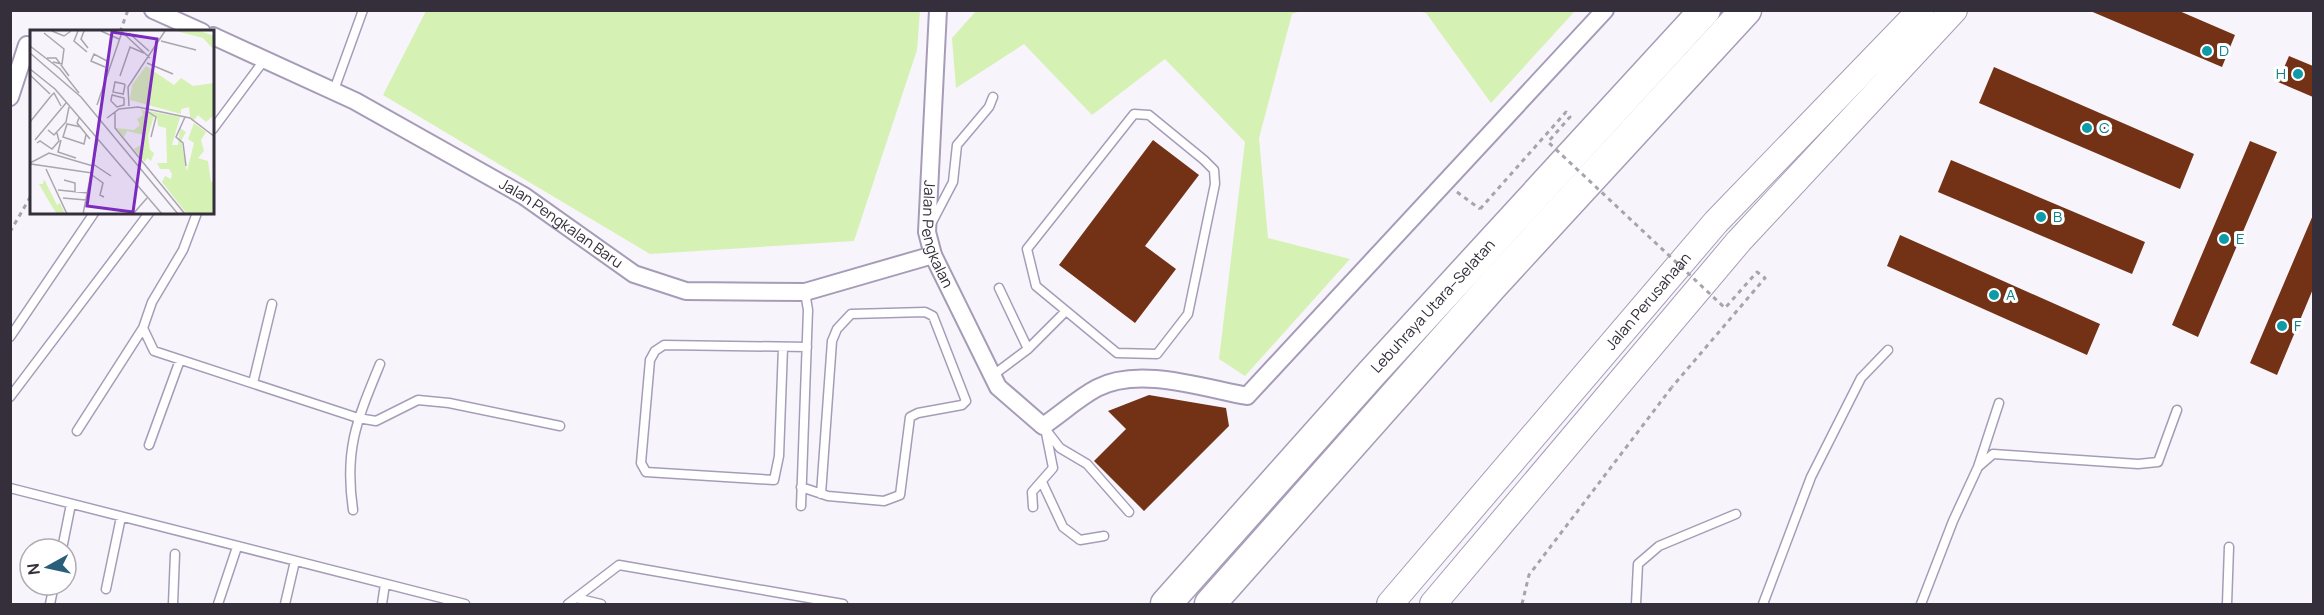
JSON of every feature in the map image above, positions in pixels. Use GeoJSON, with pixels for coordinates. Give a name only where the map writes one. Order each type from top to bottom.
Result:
{"type":"FeatureCollection","features":[{"type":"Feature","properties":{"kind":"highway","name":"Lebuhraya Utara–Selatan"},"geometry":{"type":"LineString","coordinates":[[1166,604],[1371,374],[1706,10]]}},
{"type":"Feature","properties":{"kind":"highway","name":"Lebuhraya Utara–Selatan"},"geometry":{"type":"LineString","coordinates":[[1210,604],[1485,295],[1746,10]]}},
{"type":"Feature","properties":{"kind":"main road","name":"Jalan Perusahaan"},"geometry":{"type":"LineString","coordinates":[[1390,604],[1716,222],[1921,10]]}},
{"type":"Feature","properties":{"kind":"main road","name":"Jalan Perusahaan"},"geometry":{"type":"LineString","coordinates":[[1433,604],[1739,241],[1954,10]]}},
{"type":"Feature","properties":{"kind":"street"},"geometry":{"type":"LineString","coordinates":[[153,10],[198,30]]}},
{"type":"Feature","properties":{"kind":"street"},"geometry":{"type":"LineString","coordinates":[[1043,426],[1098,387],[1135,379],[1181,381],[1247,396],[1605,10]]}},
{"type":"Feature","properties":{"kind":"street","name":"Jalan Pengkalan"},"geometry":{"type":"LineString","coordinates":[[939,12],[927,232],[933,255],[998,387],[1043,426]]}},
{"type":"Feature","properties":{"kind":"street","name":"Jalan Pengkalan Baru"},"geometry":{"type":"LineString","coordinates":[[214,36],[334,90],[524,196],[633,274],[686,291],[805,292],[933,255]]}},
{"type":"Feature","properties":{"kind":"street"},"geometry":{"type":"LineString","coordinates":[[10,97],[27,45]]}},
{"type":"Feature","properties":{"kind":"street"},"geometry":{"type":"LineString","coordinates":[[1408,584],[1433,604]]}},
{"type":"Feature","properties":{"kind":"lane"},"geometry":{"type":"LineString","coordinates":[[334,90],[363,10]]}},
{"type":"Feature","properties":{"kind":"lane"},"geometry":{"type":"LineString","coordinates":[[214,128],[266,58]]}},
{"type":"Feature","properties":{"kind":"lane"},"geometry":{"type":"LineString","coordinates":[[927,232],[954,182],[957,145],[989,107],[993,97]]}},
{"type":"Feature","properties":{"kind":"lane"},"geometry":{"type":"LineString","coordinates":[[1134,114],[1149,115],[1214,170],[1215,184],[1188,314],[1157,354],[1117,353],[1066,311],[1036,286],[1027,249],[1124,124],[1134,114]]}},
{"type":"Feature","properties":{"kind":"lane"},"geometry":{"type":"LineString","coordinates":[[10,337],[93,214]]}},
{"type":"Feature","properties":{"kind":"lane"},"geometry":{"type":"LineString","coordinates":[[10,397],[148,214]]}},
{"type":"Feature","properties":{"kind":"lane"},"geometry":{"type":"LineString","coordinates":[[77,431],[143,328],[152,302],[183,250],[197,214]]}},
{"type":"Feature","properties":{"kind":"lane"},"geometry":{"type":"LineString","coordinates":[[999,288],[1028,349]]}},
{"type":"Feature","properties":{"kind":"lane"},"geometry":{"type":"LineString","coordinates":[[801,506],[808,310],[805,292]]}},
{"type":"Feature","properties":{"kind":"lane"},"geometry":{"type":"LineString","coordinates":[[253,383],[272,304]]}},
{"type":"Feature","properties":{"kind":"lane"},"geometry":{"type":"LineString","coordinates":[[992,376],[1028,349],[1066,311]]}},
{"type":"Feature","properties":{"kind":"lane"},"geometry":{"type":"LineString","coordinates":[[801,486],[821,494],[884,501],[900,495],[910,417],[918,413],[962,405],[966,401],[933,316],[925,312],[851,315],[837,329],[832,340],[821,494]]}},
{"type":"Feature","properties":{"kind":"lane"},"geometry":{"type":"LineString","coordinates":[[143,328],[154,351],[358,418],[376,421],[418,400],[449,403],[560,426]]}},
{"type":"Feature","properties":{"kind":"lane"},"geometry":{"type":"LineString","coordinates":[[783,347],[779,456],[774,480],[646,472],[641,464],[650,360],[655,351],[664,345],[807,347]]}},
{"type":"Feature","properties":{"kind":"lane"},"geometry":{"type":"LineString","coordinates":[[1762,604],[1811,477],[1862,378],[1888,350]]}},
{"type":"Feature","properties":{"kind":"lane"},"geometry":{"type":"LineString","coordinates":[[149,445],[180,360]]}},
{"type":"Feature","properties":{"kind":"lane"},"geometry":{"type":"LineString","coordinates":[[353,510],[348,478],[358,418],[380,364]]}},
{"type":"Feature","properties":{"kind":"lane"},"geometry":{"type":"LineString","coordinates":[[1921,604],[1977,467],[1999,403]]}},
{"type":"Feature","properties":{"kind":"lane"},"geometry":{"type":"LineString","coordinates":[[1977,467],[1993,454],[2138,464],[2158,462],[2177,410]]}},
{"type":"Feature","properties":{"kind":"lane"},"geometry":{"type":"LineString","coordinates":[[1033,507],[1032,492],[1053,468],[1052,452],[1043,426]]}},
{"type":"Feature","properties":{"kind":"lane"},"geometry":{"type":"LineString","coordinates":[[1043,426],[1060,448],[1087,464],[1129,512]]}},
{"type":"Feature","properties":{"kind":"lane"},"geometry":{"type":"LineString","coordinates":[[1042,482],[1063,527],[1080,540],[1104,536]]}},
{"type":"Feature","properties":{"kind":"lane"},"geometry":{"type":"LineString","coordinates":[[10,488],[465,604]]}},
{"type":"Feature","properties":{"kind":"lane"},"geometry":{"type":"LineString","coordinates":[[64,537],[71,504]]}},
{"type":"Feature","properties":{"kind":"lane"},"geometry":{"type":"LineString","coordinates":[[1636,604],[1638,564],[1659,546],[1736,514]]}},
{"type":"Feature","properties":{"kind":"lane"},"geometry":{"type":"LineString","coordinates":[[106,589],[121,517]]}},
{"type":"Feature","properties":{"kind":"lane"},"geometry":{"type":"LineString","coordinates":[[218,604],[237,547]]}},
{"type":"Feature","properties":{"kind":"lane"},"geometry":{"type":"LineString","coordinates":[[2227,604],[2229,547]]}},
{"type":"Feature","properties":{"kind":"lane"},"geometry":{"type":"LineString","coordinates":[[173,604],[175,554]]}},
{"type":"Feature","properties":{"kind":"lane"},"geometry":{"type":"LineString","coordinates":[[285,604],[295,561]]}},
{"type":"Feature","properties":{"kind":"lane"},"geometry":{"type":"LineString","coordinates":[[568,604],[619,566],[843,604]]}},
{"type":"Feature","properties":{"kind":"lane"},"geometry":{"type":"LineString","coordinates":[[382,604],[385,584]]}},
{"type":"Feature","properties":{"kind":"lane"},"geometry":{"type":"LineString","coordinates":[[576,598],[601,604]]}},
{"type":"Feature","properties":{"kind":"path"},"geometry":{"type":"LineString","coordinates":[[121,30],[128,10]]}},
{"type":"Feature","properties":{"kind":"path"},"geometry":{"type":"LineString","coordinates":[[1445,184],[1480,209],[1566,112],[1570,117],[1548,142],[1725,308],[1757,272],[1766,278],[1672,387],[1529,575],[1522,604]]}},
{"type":"Feature","properties":{"kind":"path"},"geometry":{"type":"LineString","coordinates":[[10,232],[30,197]]}},
{"type":"Feature","properties":{"kind":"green space"},"geometry":{"type":"Polygon","coordinates":[[[426,11],[920,11],[917,50],[854,241],[650,254],[383,95],[426,11]]]}},
{"type":"Feature","properties":{"kind":"green space"},"geometry":{"type":"Polygon","coordinates":[[[976,11],[1301,11],[1292,14],[1259,138],[1268,238],[1350,259],[1245,376],[1219,359],[1245,142],[1165,59],[1092,115],[1024,44],[956,88],[952,38],[976,11]]]}},
{"type":"Feature","properties":{"kind":"green space"},"geometry":{"type":"Polygon","coordinates":[[[1417,11],[1575,11],[1491,103],[1426,13],[1417,11]]]}},
{"type":"Feature","properties":{"kind":"building","name":"D"},"geometry":{"type":"Polygon","coordinates":[[[2088,10],[2177,10],[2235,35],[2222,67],[2088,10]]]}},
{"type":"Feature","properties":{"kind":"building","name":"H"},"geometry":{"type":"Polygon","coordinates":[[[2289,56],[2313,66],[2313,97],[2278,82],[2289,56]]]}},
{"type":"Feature","properties":{"kind":"building","name":"C"},"geometry":{"type":"Polygon","coordinates":[[[1994,67],[2194,154],[2180,189],[1979,103],[1994,67]]]}},
{"type":"Feature","properties":{"kind":"building"},"geometry":{"type":"Polygon","coordinates":[[[1153,140],[1199,175],[1145,246],[1176,269],[1135,323],[1059,265],[1153,140]]]}},
{"type":"Feature","properties":{"kind":"building","name":"E"},"geometry":{"type":"Polygon","coordinates":[[[2250,141],[2277,152],[2198,337],[2172,325],[2250,141]]]}},
{"type":"Feature","properties":{"kind":"building","name":"B"},"geometry":{"type":"Polygon","coordinates":[[[1951,160],[2145,242],[2132,274],[1938,192],[1951,160]]]}},
{"type":"Feature","properties":{"kind":"building","name":"F"},"geometry":{"type":"Polygon","coordinates":[[[2313,215],[2313,289],[2277,375],[2250,363],[2313,215]]]}},
{"type":"Feature","properties":{"kind":"building","name":"A"},"geometry":{"type":"Polygon","coordinates":[[[1900,235],[2100,324],[2087,355],[1887,266],[1900,235]]]}},
{"type":"Feature","properties":{"kind":"building"},"geometry":{"type":"Polygon","coordinates":[[[1149,395],[1226,408],[1229,426],[1144,511],[1094,461],[1126,429],[1108,411],[1149,395]]]}},
{"type":"Feature","properties":{"kind":"place","name":"D"},"geometry":{"type":"Point","coordinates":[2207,51]}},
{"type":"Feature","properties":{"kind":"place","name":"H"},"geometry":{"type":"Point","coordinates":[2298,74]}},
{"type":"Feature","properties":{"kind":"place","name":"C"},"geometry":{"type":"Point","coordinates":[2087,128]}},
{"type":"Feature","properties":{"kind":"place","name":"B"},"geometry":{"type":"Point","coordinates":[2041,217]}},
{"type":"Feature","properties":{"kind":"place","name":"E"},"geometry":{"type":"Point","coordinates":[2224,239]}},
{"type":"Feature","properties":{"kind":"place","name":"A"},"geometry":{"type":"Point","coordinates":[1994,295]}},
{"type":"Feature","properties":{"kind":"place","name":"F"},"geometry":{"type":"Point","coordinates":[2282,326]}}]}
